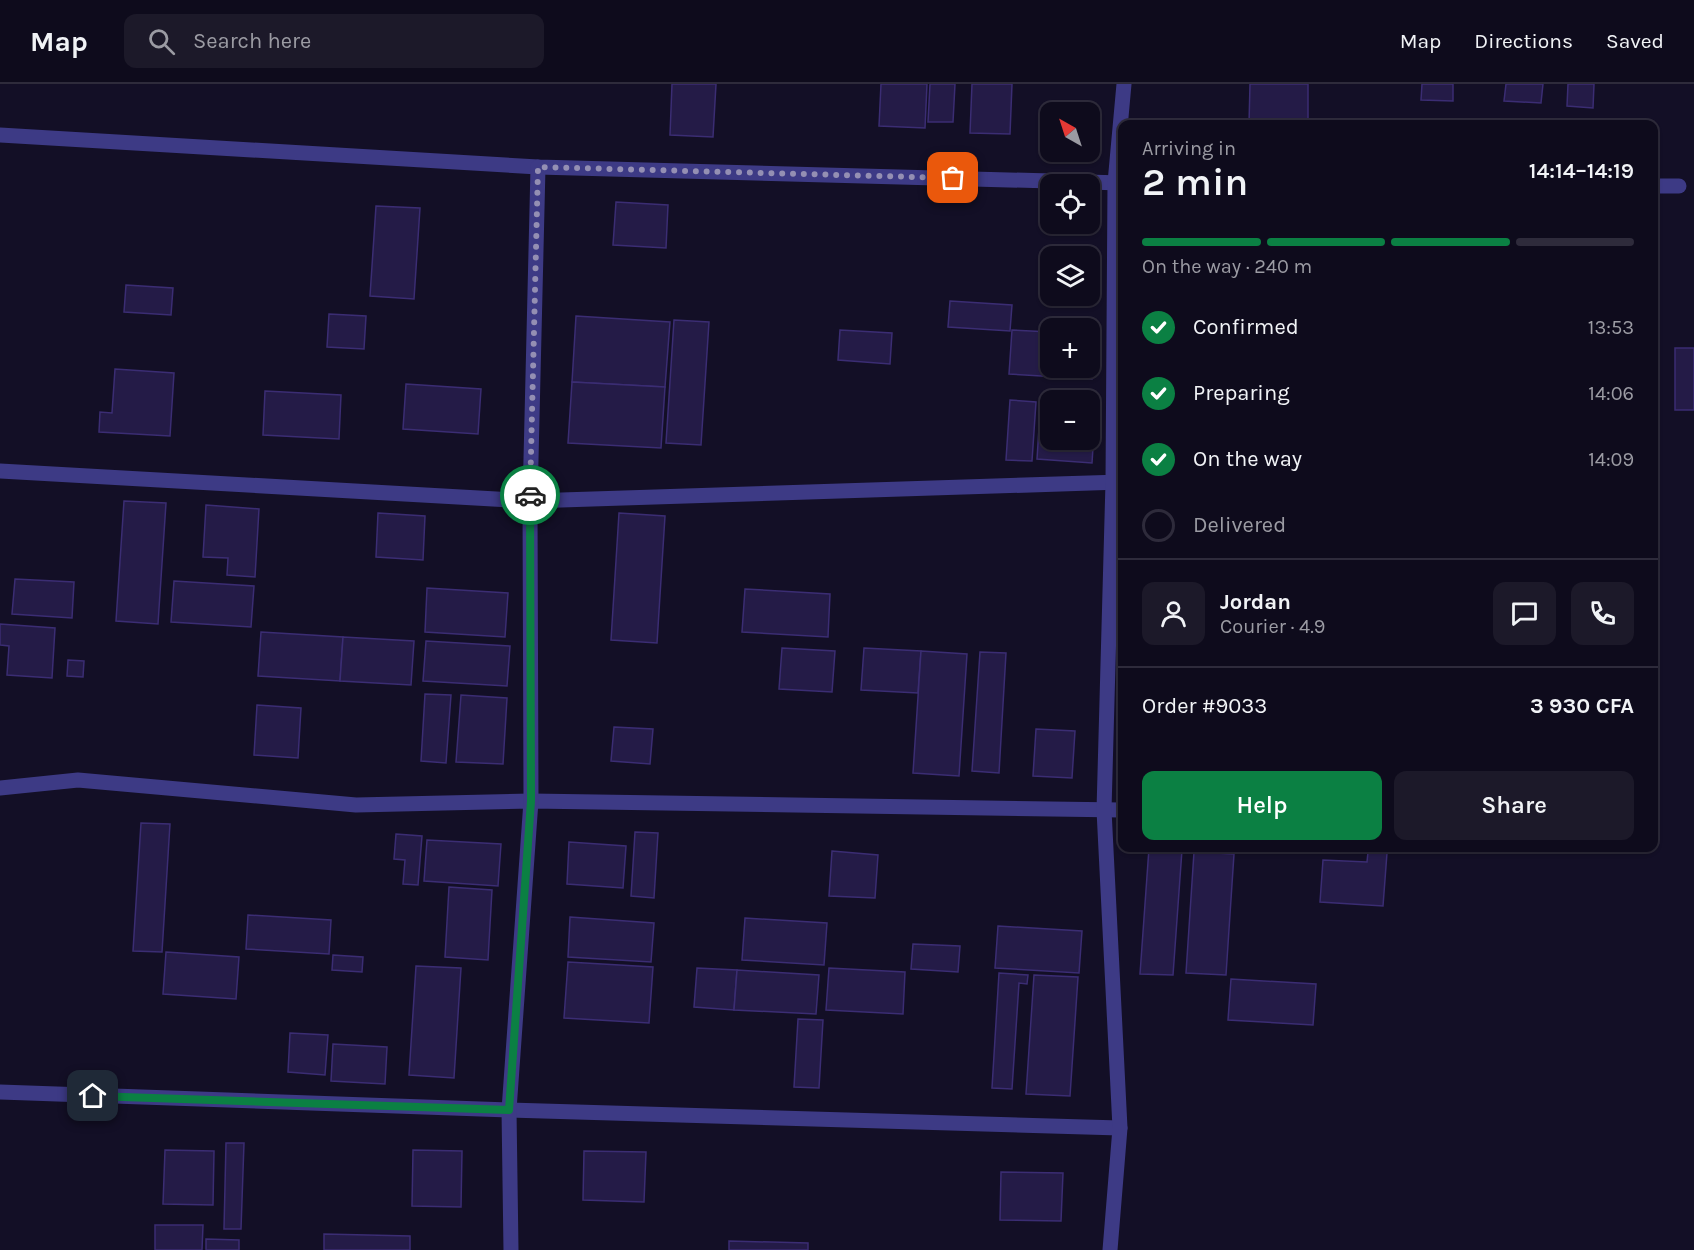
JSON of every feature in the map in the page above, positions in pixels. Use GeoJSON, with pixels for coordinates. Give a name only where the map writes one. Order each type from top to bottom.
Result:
{"type":"FeatureCollection","features":[{"type":"Feature","properties":{"kind":"street"},"geometry":{"type":"LineString","coordinates":[[1122,120],[1124,84]]}},
{"type":"Feature","properties":{"kind":"street"},"geometry":{"type":"LineString","coordinates":[[0,135],[538,167],[1118,183],[1118,482],[1104,810],[1120,1128],[1110,1250]]}},
{"type":"Feature","properties":{"kind":"street"},"geometry":{"type":"LineString","coordinates":[[511,1250],[509,1110],[531,801],[530,501],[538,167]]}},
{"type":"Feature","properties":{"kind":"street"},"geometry":{"type":"LineString","coordinates":[[1658,186],[1679,186]]}},
{"type":"Feature","properties":{"kind":"street"},"geometry":{"type":"LineString","coordinates":[[0,471],[530,501],[1118,482]]}},
{"type":"Feature","properties":{"kind":"street"},"geometry":{"type":"LineString","coordinates":[[0,788],[78,780],[356,806],[531,801],[1118,810]]}},
{"type":"Feature","properties":{"kind":"street"},"geometry":{"type":"LineString","coordinates":[[0,1092],[1120,1128]]}},
{"type":"Feature","properties":{"kind":"building"},"geometry":{"type":"Polygon","coordinates":[[[672,84],[716,84],[713,137],[670,135],[672,84]]]}},
{"type":"Feature","properties":{"kind":"building"},"geometry":{"type":"Polygon","coordinates":[[[881,84],[927,84],[925,128],[879,126],[881,84]]]}},
{"type":"Feature","properties":{"kind":"building"},"geometry":{"type":"Polygon","coordinates":[[[930,84],[955,84],[953,122],[928,122],[930,84]]]}},
{"type":"Feature","properties":{"kind":"building"},"geometry":{"type":"Polygon","coordinates":[[[972,84],[1012,84],[1010,134],[970,133],[972,84]]]}},
{"type":"Feature","properties":{"kind":"building"},"geometry":{"type":"Polygon","coordinates":[[[1250,84],[1308,84],[1308,120],[1249,120],[1250,84]]]}},
{"type":"Feature","properties":{"kind":"building"},"geometry":{"type":"Polygon","coordinates":[[[1422,84],[1453,84],[1453,101],[1421,100],[1422,84]]]}},
{"type":"Feature","properties":{"kind":"building"},"geometry":{"type":"Polygon","coordinates":[[[1506,84],[1543,84],[1541,103],[1504,101],[1506,84]]]}},
{"type":"Feature","properties":{"kind":"building"},"geometry":{"type":"Polygon","coordinates":[[[1568,84],[1594,84],[1593,108],[1567,106],[1568,84]]]}},
{"type":"Feature","properties":{"kind":"building"},"geometry":{"type":"Polygon","coordinates":[[[616,202],[668,205],[666,248],[613,245],[616,202]]]}},
{"type":"Feature","properties":{"kind":"building"},"geometry":{"type":"Polygon","coordinates":[[[376,206],[420,208],[414,299],[370,296],[376,206]]]}},
{"type":"Feature","properties":{"kind":"building"},"geometry":{"type":"Polygon","coordinates":[[[126,285],[173,288],[171,315],[124,312],[126,285]]]}},
{"type":"Feature","properties":{"kind":"building"},"geometry":{"type":"Polygon","coordinates":[[[950,301],[1012,305],[1010,331],[948,327],[950,301]]]}},
{"type":"Feature","properties":{"kind":"building"},"geometry":{"type":"Polygon","coordinates":[[[329,314],[366,316],[364,349],[327,347],[329,314]]]}},
{"type":"Feature","properties":{"kind":"building"},"geometry":{"type":"Polygon","coordinates":[[[576,316],[670,322],[665,387],[572,382],[576,316]]]}},
{"type":"Feature","properties":{"kind":"building"},"geometry":{"type":"Polygon","coordinates":[[[674,320],[709,322],[701,445],[666,443],[674,320]]]}},
{"type":"Feature","properties":{"kind":"building"},"geometry":{"type":"Polygon","coordinates":[[[840,330],[892,333],[890,364],[838,360],[840,330]]]}},
{"type":"Feature","properties":{"kind":"building"},"geometry":{"type":"Polygon","coordinates":[[[1012,330],[1040,331],[1040,376],[1009,374],[1012,330]]]}},
{"type":"Feature","properties":{"kind":"building"},"geometry":{"type":"Polygon","coordinates":[[[1675,348],[1694,348],[1694,410],[1675,410],[1675,348]]]}},
{"type":"Feature","properties":{"kind":"building"},"geometry":{"type":"Polygon","coordinates":[[[115,369],[174,373],[170,436],[99,432],[100,412],[112,413],[115,369]]]}},
{"type":"Feature","properties":{"kind":"building"},"geometry":{"type":"Polygon","coordinates":[[[572,382],[665,387],[661,448],[568,443],[572,382]]]}},
{"type":"Feature","properties":{"kind":"building"},"geometry":{"type":"Polygon","coordinates":[[[406,384],[481,389],[478,434],[403,429],[406,384]]]}},
{"type":"Feature","properties":{"kind":"building"},"geometry":{"type":"Polygon","coordinates":[[[265,391],[341,395],[339,439],[263,435],[265,391]]]}},
{"type":"Feature","properties":{"kind":"building"},"geometry":{"type":"Polygon","coordinates":[[[1010,400],[1036,402],[1032,461],[1006,460],[1010,400]]]}},
{"type":"Feature","properties":{"kind":"building"},"geometry":{"type":"Polygon","coordinates":[[[1040,412],[1040,450],[1093,450],[1092,463],[1037,459],[1040,412]]]}},
{"type":"Feature","properties":{"kind":"building"},"geometry":{"type":"Polygon","coordinates":[[[124,501],[166,503],[158,624],[116,621],[124,501]]]}},
{"type":"Feature","properties":{"kind":"building"},"geometry":{"type":"Polygon","coordinates":[[[206,505],[259,509],[255,577],[227,575],[228,558],[203,557],[206,505]]]}},
{"type":"Feature","properties":{"kind":"building"},"geometry":{"type":"Polygon","coordinates":[[[378,513],[425,516],[423,560],[376,557],[378,513]]]}},
{"type":"Feature","properties":{"kind":"building"},"geometry":{"type":"Polygon","coordinates":[[[619,513],[665,516],[657,643],[611,640],[619,513]]]}},
{"type":"Feature","properties":{"kind":"building"},"geometry":{"type":"Polygon","coordinates":[[[15,579],[74,582],[72,618],[12,614],[15,579]]]}},
{"type":"Feature","properties":{"kind":"building"},"geometry":{"type":"Polygon","coordinates":[[[174,581],[254,586],[251,627],[171,622],[174,581]]]}},
{"type":"Feature","properties":{"kind":"building"},"geometry":{"type":"Polygon","coordinates":[[[427,588],[508,593],[505,637],[425,632],[427,588]]]}},
{"type":"Feature","properties":{"kind":"building"},"geometry":{"type":"Polygon","coordinates":[[[745,589],[830,594],[828,637],[742,632],[745,589]]]}},
{"type":"Feature","properties":{"kind":"building"},"geometry":{"type":"Polygon","coordinates":[[[0,624],[55,628],[52,678],[7,675],[9,646],[0,645],[0,624]]]}},
{"type":"Feature","properties":{"kind":"building"},"geometry":{"type":"Polygon","coordinates":[[[261,632],[343,637],[340,681],[258,676],[261,632]]]}},
{"type":"Feature","properties":{"kind":"building"},"geometry":{"type":"Polygon","coordinates":[[[343,637],[414,641],[411,685],[340,681],[343,637]]]}},
{"type":"Feature","properties":{"kind":"building"},"geometry":{"type":"Polygon","coordinates":[[[426,641],[510,646],[507,686],[423,681],[426,641]]]}},
{"type":"Feature","properties":{"kind":"building"},"geometry":{"type":"Polygon","coordinates":[[[782,648],[835,651],[832,692],[779,689],[782,648]]]}},
{"type":"Feature","properties":{"kind":"building"},"geometry":{"type":"Polygon","coordinates":[[[864,648],[921,651],[918,693],[861,690],[864,648]]]}},
{"type":"Feature","properties":{"kind":"building"},"geometry":{"type":"Polygon","coordinates":[[[921,651],[967,654],[959,776],[913,773],[921,651]]]}},
{"type":"Feature","properties":{"kind":"building"},"geometry":{"type":"Polygon","coordinates":[[[980,652],[1006,653],[999,773],[972,771],[980,652]]]}},
{"type":"Feature","properties":{"kind":"building"},"geometry":{"type":"Polygon","coordinates":[[[68,660],[84,661],[83,677],[67,676],[68,660]]]}},
{"type":"Feature","properties":{"kind":"building"},"geometry":{"type":"Polygon","coordinates":[[[425,694],[451,695],[446,763],[421,761],[425,694]]]}},
{"type":"Feature","properties":{"kind":"building"},"geometry":{"type":"Polygon","coordinates":[[[461,695],[507,698],[503,764],[456,762],[461,695]]]}},
{"type":"Feature","properties":{"kind":"building"},"geometry":{"type":"Polygon","coordinates":[[[257,705],[301,708],[298,758],[254,755],[257,705]]]}},
{"type":"Feature","properties":{"kind":"building"},"geometry":{"type":"Polygon","coordinates":[[[614,727],[653,729],[650,764],[611,761],[614,727]]]}},
{"type":"Feature","properties":{"kind":"building"},"geometry":{"type":"Polygon","coordinates":[[[1036,729],[1075,731],[1072,778],[1033,776],[1036,729]]]}},
{"type":"Feature","properties":{"kind":"building"},"geometry":{"type":"Polygon","coordinates":[[[141,823],[170,824],[162,952],[133,951],[141,823]]]}},
{"type":"Feature","properties":{"kind":"building"},"geometry":{"type":"Polygon","coordinates":[[[635,832],[658,833],[654,898],[631,896],[635,832]]]}},
{"type":"Feature","properties":{"kind":"building"},"geometry":{"type":"Polygon","coordinates":[[[396,834],[422,836],[418,885],[403,884],[405,860],[394,859],[396,834]]]}},
{"type":"Feature","properties":{"kind":"building"},"geometry":{"type":"Polygon","coordinates":[[[427,840],[501,844],[498,886],[424,881],[427,840]]]}},
{"type":"Feature","properties":{"kind":"building"},"geometry":{"type":"Polygon","coordinates":[[[569,842],[626,846],[623,888],[567,884],[569,842]]]}},
{"type":"Feature","properties":{"kind":"building"},"geometry":{"type":"Polygon","coordinates":[[[832,851],[878,855],[875,898],[829,896],[832,851]]]}},
{"type":"Feature","properties":{"kind":"building"},"geometry":{"type":"Polygon","coordinates":[[[1149,852],[1182,852],[1173,975],[1140,974],[1149,852]]]}},
{"type":"Feature","properties":{"kind":"building"},"geometry":{"type":"Polygon","coordinates":[[[1194,852],[1234,854],[1226,975],[1186,973],[1194,852]]]}},
{"type":"Feature","properties":{"kind":"building"},"geometry":{"type":"Polygon","coordinates":[[[1368,852],[1387,853],[1383,906],[1320,902],[1323,860],[1367,862],[1368,852]]]}},
{"type":"Feature","properties":{"kind":"building"},"geometry":{"type":"Polygon","coordinates":[[[449,887],[492,890],[488,960],[445,957],[449,887]]]}},
{"type":"Feature","properties":{"kind":"building"},"geometry":{"type":"Polygon","coordinates":[[[248,915],[331,920],[329,954],[246,949],[248,915]]]}},
{"type":"Feature","properties":{"kind":"building"},"geometry":{"type":"Polygon","coordinates":[[[570,917],[654,923],[651,962],[568,957],[570,917]]]}},
{"type":"Feature","properties":{"kind":"building"},"geometry":{"type":"Polygon","coordinates":[[[745,918],[827,923],[824,965],[742,960],[745,918]]]}},
{"type":"Feature","properties":{"kind":"building"},"geometry":{"type":"Polygon","coordinates":[[[998,926],[1082,931],[1079,973],[995,968],[998,926]]]}},
{"type":"Feature","properties":{"kind":"building"},"geometry":{"type":"Polygon","coordinates":[[[913,944],[960,946],[958,972],[911,969],[913,944]]]}},
{"type":"Feature","properties":{"kind":"building"},"geometry":{"type":"Polygon","coordinates":[[[166,952],[239,957],[236,999],[163,994],[166,952]]]}},
{"type":"Feature","properties":{"kind":"building"},"geometry":{"type":"Polygon","coordinates":[[[333,955],[363,957],[362,972],[332,970],[333,955]]]}},
{"type":"Feature","properties":{"kind":"building"},"geometry":{"type":"Polygon","coordinates":[[[568,962],[653,967],[649,1023],[564,1018],[568,962]]]}},
{"type":"Feature","properties":{"kind":"building"},"geometry":{"type":"Polygon","coordinates":[[[416,966],[461,968],[454,1078],[409,1075],[416,966]]]}},
{"type":"Feature","properties":{"kind":"building"},"geometry":{"type":"Polygon","coordinates":[[[697,968],[737,970],[734,1010],[694,1007],[697,968]]]}},
{"type":"Feature","properties":{"kind":"building"},"geometry":{"type":"Polygon","coordinates":[[[829,968],[905,972],[903,1014],[826,1010],[829,968]]]}},
{"type":"Feature","properties":{"kind":"building"},"geometry":{"type":"Polygon","coordinates":[[[737,970],[819,975],[816,1014],[734,1010],[737,970]]]}},
{"type":"Feature","properties":{"kind":"building"},"geometry":{"type":"Polygon","coordinates":[[[999,973],[1028,975],[1027,984],[1019,983],[1012,1089],[992,1088],[999,973]]]}},
{"type":"Feature","properties":{"kind":"building"},"geometry":{"type":"Polygon","coordinates":[[[1034,975],[1078,977],[1070,1096],[1026,1094],[1034,975]]]}},
{"type":"Feature","properties":{"kind":"building"},"geometry":{"type":"Polygon","coordinates":[[[1231,979],[1316,984],[1313,1025],[1228,1020],[1231,979]]]}},
{"type":"Feature","properties":{"kind":"building"},"geometry":{"type":"Polygon","coordinates":[[[798,1019],[823,1020],[819,1088],[794,1087],[798,1019]]]}},
{"type":"Feature","properties":{"kind":"building"},"geometry":{"type":"Polygon","coordinates":[[[290,1033],[328,1035],[325,1075],[288,1072],[290,1033]]]}},
{"type":"Feature","properties":{"kind":"building"},"geometry":{"type":"Polygon","coordinates":[[[333,1044],[387,1047],[385,1084],[331,1081],[333,1044]]]}},
{"type":"Feature","properties":{"kind":"building"},"geometry":{"type":"Polygon","coordinates":[[[226,1143],[244,1143],[241,1229],[224,1229],[226,1143]]]}},
{"type":"Feature","properties":{"kind":"building"},"geometry":{"type":"Polygon","coordinates":[[[165,1150],[214,1151],[213,1205],[163,1204],[165,1150]]]}},
{"type":"Feature","properties":{"kind":"building"},"geometry":{"type":"Polygon","coordinates":[[[413,1150],[462,1151],[461,1207],[412,1206],[413,1150]]]}},
{"type":"Feature","properties":{"kind":"building"},"geometry":{"type":"Polygon","coordinates":[[[584,1151],[646,1152],[644,1202],[583,1200],[584,1151]]]}},
{"type":"Feature","properties":{"kind":"building"},"geometry":{"type":"Polygon","coordinates":[[[1001,1172],[1063,1173],[1061,1221],[1000,1220],[1001,1172]]]}},
{"type":"Feature","properties":{"kind":"building"},"geometry":{"type":"Polygon","coordinates":[[[155,1225],[203,1225],[202,1250],[155,1250],[155,1225]]]}},
{"type":"Feature","properties":{"kind":"building"},"geometry":{"type":"Polygon","coordinates":[[[324,1234],[410,1236],[410,1250],[324,1250],[324,1234]]]}},
{"type":"Feature","properties":{"kind":"building"},"geometry":{"type":"Polygon","coordinates":[[[206,1239],[239,1240],[239,1250],[206,1250],[206,1239]]]}},
{"type":"Feature","properties":{"kind":"building"},"geometry":{"type":"Polygon","coordinates":[[[729,1241],[808,1243],[808,1250],[729,1250],[729,1241]]]}},
{"type":"Feature","properties":{"kind":"way so far"},"geometry":{"type":"LineString","coordinates":[[530,495],[538,167],[953,178]]}},
{"type":"Feature","properties":{"kind":"route"},"geometry":{"type":"LineString","coordinates":[[93,1096],[509,1110],[531,801],[530,495]]}}]}
